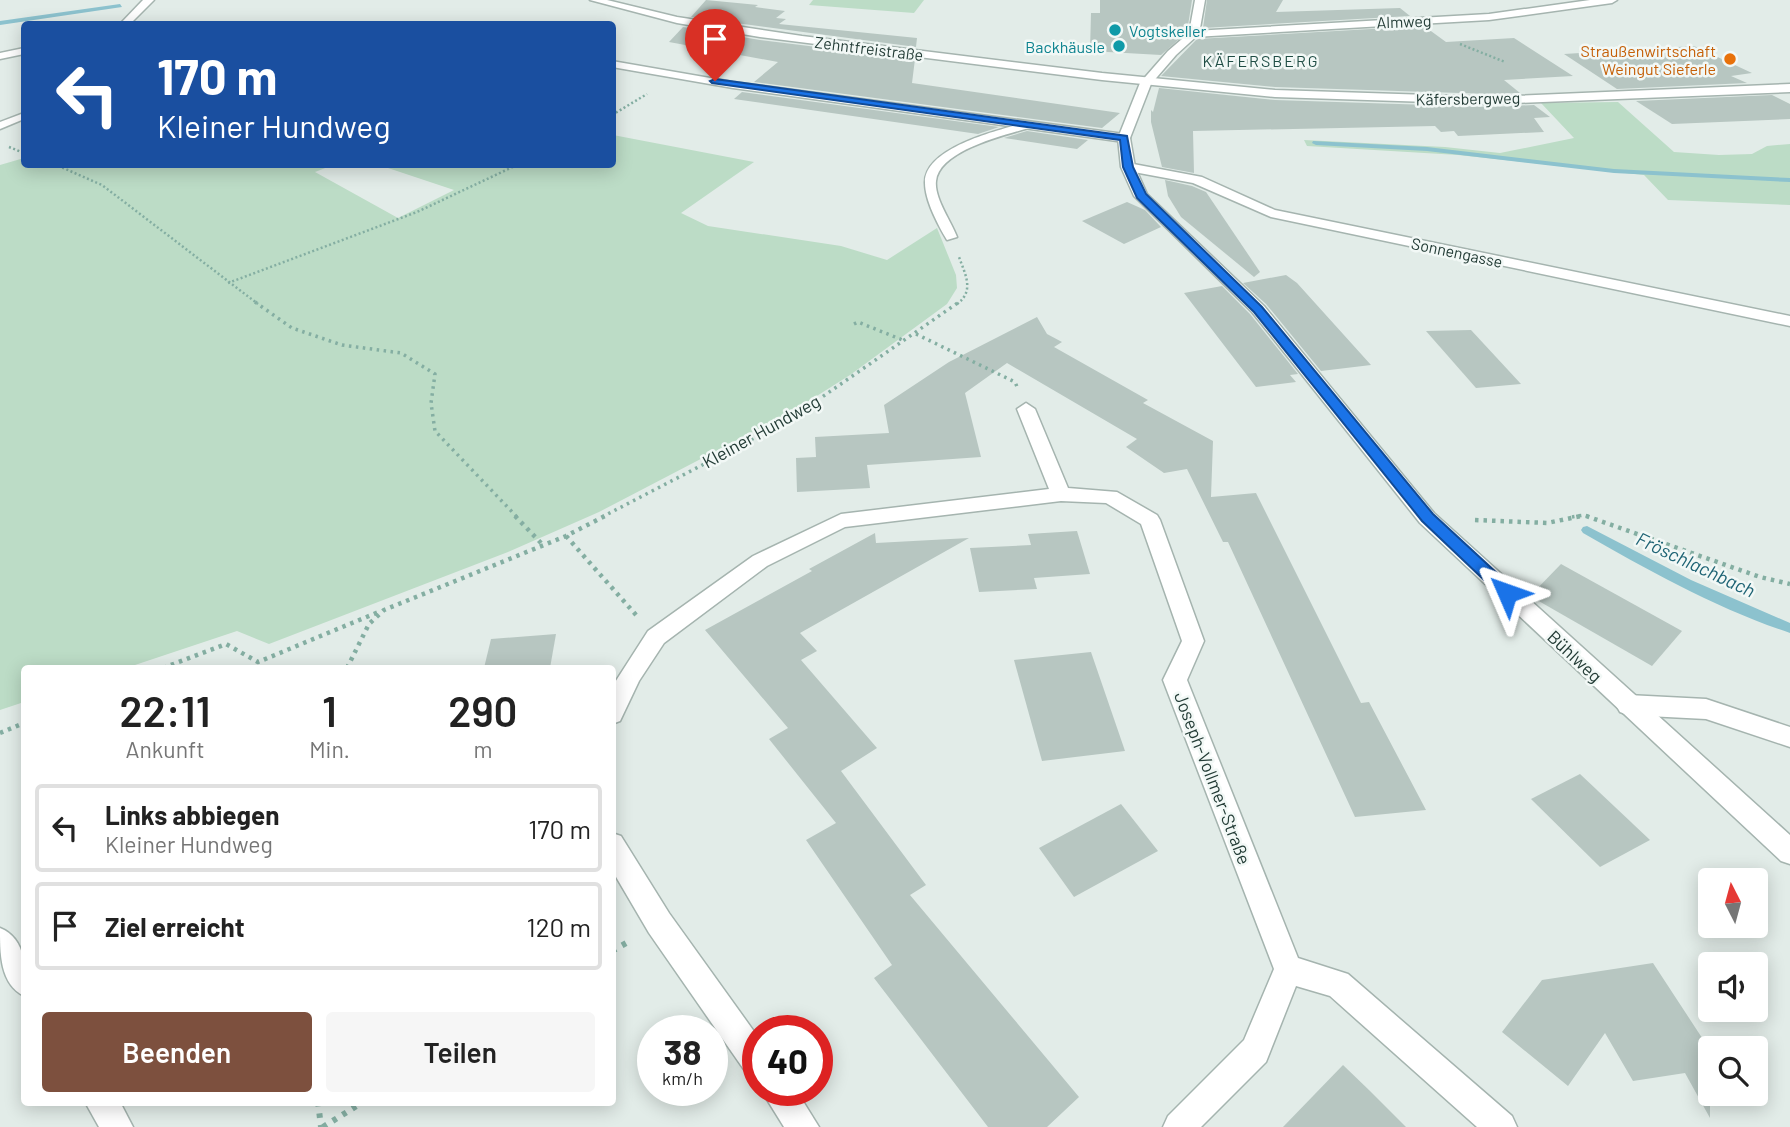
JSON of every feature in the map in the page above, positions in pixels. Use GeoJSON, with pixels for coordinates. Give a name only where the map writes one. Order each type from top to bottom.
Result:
{"type":"FeatureCollection","features":[{"type":"Feature","properties":{"kind":"street"},"geometry":{"type":"LineString","coordinates":[[128,21],[149,0]]}},
{"type":"Feature","properties":{"kind":"street","name":"Zehntfreistraße"},"geometry":{"type":"LineString","coordinates":[[595,0],[628,4],[755,33],[1146,83]]}},
{"type":"Feature","properties":{"kind":"street"},"geometry":{"type":"LineString","coordinates":[[1195,34],[1200,0]]}},
{"type":"Feature","properties":{"kind":"street","name":"Almweg"},"geometry":{"type":"LineString","coordinates":[[1195,34],[1489,17],[1612,0]]}},
{"type":"Feature","properties":{"kind":"street","name":"Bühlweg"},"geometry":{"type":"LineString","coordinates":[[1195,34],[1172,53],[1146,83],[1124,138],[1128,167],[1141,196],[1258,309],[1427,518],[1790,852]]}},
{"type":"Feature","properties":{"kind":"street"},"geometry":{"type":"LineString","coordinates":[[0,56],[21,52]]}},
{"type":"Feature","properties":{"kind":"street"},"geometry":{"type":"LineString","coordinates":[[616,65],[733,85],[1124,138]]}},
{"type":"Feature","properties":{"kind":"street","name":"Käfersbergweg"},"geometry":{"type":"LineString","coordinates":[[1146,83],[1252,93],[1393,100],[1628,95],[1790,88]]}},
{"type":"Feature","properties":{"kind":"street","name":"Sonnengasse"},"geometry":{"type":"LineString","coordinates":[[1128,167],[1197,180],[1271,212],[1790,321]]}},
{"type":"Feature","properties":{"kind":"street"},"geometry":{"type":"LineString","coordinates":[[1026,409],[1061,494]]}},
{"type":"Feature","properties":{"kind":"street","name":"Joseph-Vollmer-Straße"},"geometry":{"type":"LineString","coordinates":[[616,705],[629,677],[656,637],[761,561],[841,521],[1061,494],[1110,497],[1150,520],[1193,640],[1175,680],[1288,968]]}},
{"type":"Feature","properties":{"kind":"street"},"geometry":{"type":"LineString","coordinates":[[1628,705],[1706,709],[1790,737]]}},
{"type":"Feature","properties":{"kind":"street"},"geometry":{"type":"LineString","coordinates":[[616,852],[659,923],[742,1040]]}},
{"type":"Feature","properties":{"kind":"street"},"geometry":{"type":"LineString","coordinates":[[0,942],[21,976]]}},
{"type":"Feature","properties":{"kind":"street"},"geometry":{"type":"LineString","coordinates":[[1179,1127],[1255,1051],[1288,968],[1338,984],[1501,1127]]}},
{"type":"Feature","properties":{"kind":"street"},"geometry":{"type":"LineString","coordinates":[[104,1106],[117,1127]]}},
{"type":"Feature","properties":{"kind":"street"},"geometry":{"type":"LineString","coordinates":[[788,1106],[803,1127]]}},
{"type":"Feature","properties":{"kind":"lane"},"geometry":{"type":"LineString","coordinates":[[0,126],[21,117]]}},
{"type":"Feature","properties":{"kind":"lane"},"geometry":{"type":"LineString","coordinates":[[951,237],[930,182],[933,169],[943,159],[972,142],[1029,125]]}},
{"type":"Feature","properties":{"kind":"path"},"geometry":{"type":"LineString","coordinates":[[63,168],[102,185],[228,283],[292,328],[342,345],[401,353],[435,374],[431,403],[435,431],[543,545]]}},
{"type":"Feature","properties":{"kind":"path"},"geometry":{"type":"LineString","coordinates":[[228,283],[417,212],[510,168]]}},
{"type":"Feature","properties":{"kind":"path","name":"Kleiner Hundweg"},"geometry":{"type":"LineString","coordinates":[[348,665],[369,624],[384,610],[565,536],[789,420],[905,342],[964,299],[969,285],[951,237]]}},
{"type":"Feature","properties":{"kind":"path"},"geometry":{"type":"LineString","coordinates":[[854,324],[858,322],[905,342]]}},
{"type":"Feature","properties":{"kind":"path"},"geometry":{"type":"LineString","coordinates":[[916,334],[1015,382],[1026,409]]}},
{"type":"Feature","properties":{"kind":"path"},"geometry":{"type":"LineString","coordinates":[[1427,518],[1548,523],[1584,515],[1759,578],[1790,584]]}},
{"type":"Feature","properties":{"kind":"path"},"geometry":{"type":"LineString","coordinates":[[565,536],[656,637]]}},
{"type":"Feature","properties":{"kind":"path"},"geometry":{"type":"LineString","coordinates":[[171,665],[226,644],[258,662],[384,610]]}},
{"type":"Feature","properties":{"kind":"path"},"geometry":{"type":"LineString","coordinates":[[0,733],[21,724]]}},
{"type":"Feature","properties":{"kind":"path"},"geometry":{"type":"LineString","coordinates":[[319,1106],[322,1127],[356,1106]]}},
{"type":"Feature","properties":{"kind":"green space"},"geometry":{"type":"Polygon","coordinates":[[[813,0],[924,0],[914,13],[809,5],[813,0]]]}},
{"type":"Feature","properties":{"kind":"green space"},"geometry":{"type":"Polygon","coordinates":[[[1618,102],[1674,152],[1752,154],[1767,146],[1790,144],[1790,205],[1668,200],[1644,175],[1458,155],[1307,146],[1304,140],[1445,147],[1500,153],[1574,138],[1541,103],[1618,102]]]}},
{"type":"Feature","properties":{"kind":"green space"},"geometry":{"type":"Polygon","coordinates":[[[616,136],[754,162],[681,213],[708,226],[841,246],[887,260],[937,228],[956,275],[957,288],[947,304],[850,375],[793,411],[599,512],[508,552],[269,644],[237,631],[135,665],[21,665],[21,703],[0,710],[0,165],[21,159],[21,168],[325,168],[315,172],[398,218],[454,190],[388,168],[616,168],[616,136]]]}},
{"type":"Feature","properties":{"kind":"building"},"geometry":{"type":"Polygon","coordinates":[[[706,0],[758,5],[755,7],[785,11],[776,18],[786,19],[779,24],[917,38],[916,47],[691,17],[706,0]]]}},
{"type":"Feature","properties":{"kind":"building"},"geometry":{"type":"Polygon","coordinates":[[[1100,0],[1192,0],[1187,32],[1161,55],[1090,51],[1091,13],[1100,13],[1100,0]]]}},
{"type":"Feature","properties":{"kind":"building"},"geometry":{"type":"Polygon","coordinates":[[[1207,0],[1283,0],[1276,12],[1400,8],[1410,16],[1203,28],[1207,0]]]}},
{"type":"Feature","properties":{"kind":"building"},"geometry":{"type":"Polygon","coordinates":[[[1424,26],[1446,42],[1514,38],[1573,76],[1504,80],[1520,93],[1491,94],[1275,87],[1161,76],[1197,39],[1424,26]]]}},
{"type":"Feature","properties":{"kind":"building"},"geometry":{"type":"Polygon","coordinates":[[[683,27],[760,40],[915,59],[912,83],[1120,113],[1102,128],[754,82],[778,62],[669,42],[683,27]]]}},
{"type":"Feature","properties":{"kind":"building"},"geometry":{"type":"Polygon","coordinates":[[[1694,46],[1752,73],[1731,76],[1747,83],[1617,89],[1564,54],[1694,46]]]}},
{"type":"Feature","properties":{"kind":"building"},"geometry":{"type":"Polygon","coordinates":[[[1159,88],[1275,100],[1491,107],[1534,105],[1550,117],[1534,118],[1544,132],[1458,136],[1454,131],[1441,132],[1435,126],[1193,131],[1194,173],[1162,167],[1151,122],[1151,110],[1153,112],[1159,88]]]}},
{"type":"Feature","properties":{"kind":"building"},"geometry":{"type":"Polygon","coordinates":[[[742,92],[999,127],[978,134],[734,99],[742,92]]]}},
{"type":"Feature","properties":{"kind":"building"},"geometry":{"type":"Polygon","coordinates":[[[1772,95],[1790,104],[1790,119],[1672,124],[1636,101],[1772,95]]]}},
{"type":"Feature","properties":{"kind":"building"},"geometry":{"type":"Polygon","coordinates":[[[1027,131],[1088,140],[1077,149],[1004,138],[1027,131]]]}},
{"type":"Feature","properties":{"kind":"building"},"geometry":{"type":"Polygon","coordinates":[[[1165,180],[1206,192],[1260,272],[1254,277],[1181,217],[1168,196],[1165,180]]]}},
{"type":"Feature","properties":{"kind":"building"},"geometry":{"type":"Polygon","coordinates":[[[1127,202],[1145,210],[1161,227],[1124,244],[1082,221],[1127,202]]]}},
{"type":"Feature","properties":{"kind":"building"},"geometry":{"type":"Polygon","coordinates":[[[1286,275],[1297,283],[1371,365],[1321,371],[1266,304],[1243,283],[1286,275]]]}},
{"type":"Feature","properties":{"kind":"building"},"geometry":{"type":"Polygon","coordinates":[[[1222,286],[1250,314],[1298,374],[1290,375],[1296,382],[1256,387],[1184,293],[1222,286]]]}},
{"type":"Feature","properties":{"kind":"building"},"geometry":{"type":"Polygon","coordinates":[[[1037,317],[1047,334],[1062,342],[1054,347],[1148,400],[1143,403],[1213,441],[1211,497],[1256,493],[1361,703],[1369,702],[1426,810],[1355,817],[1228,542],[1223,542],[1187,469],[1164,473],[1126,447],[1137,439],[1007,363],[965,393],[981,457],[867,465],[870,488],[797,492],[796,458],[816,457],[815,437],[889,433],[884,405],[949,362],[1037,317]]]}},
{"type":"Feature","properties":{"kind":"building"},"geometry":{"type":"Polygon","coordinates":[[[1471,330],[1521,384],[1476,388],[1426,331],[1471,330]]]}},
{"type":"Feature","properties":{"kind":"building"},"geometry":{"type":"Polygon","coordinates":[[[1077,531],[1090,574],[1034,578],[1037,589],[979,592],[970,548],[1031,545],[1028,534],[1077,531]]]}},
{"type":"Feature","properties":{"kind":"building"},"geometry":{"type":"Polygon","coordinates":[[[875,533],[876,543],[969,538],[800,633],[817,651],[801,660],[877,748],[841,771],[926,885],[910,895],[1079,1097],[1047,1127],[988,1127],[874,978],[892,965],[806,840],[836,823],[769,739],[788,728],[705,630],[875,533]]]}},
{"type":"Feature","properties":{"kind":"building"},"geometry":{"type":"Polygon","coordinates":[[[1561,564],[1682,631],[1652,666],[1530,596],[1561,564]]]}},
{"type":"Feature","properties":{"kind":"building"},"geometry":{"type":"Polygon","coordinates":[[[556,634],[551,665],[485,665],[491,639],[556,634]]]}},
{"type":"Feature","properties":{"kind":"building"},"geometry":{"type":"Polygon","coordinates":[[[1091,652],[1125,751],[1042,761],[1014,660],[1091,652]]]}},
{"type":"Feature","properties":{"kind":"building"},"geometry":{"type":"Polygon","coordinates":[[[1580,774],[1650,840],[1600,867],[1531,799],[1580,774]]]}},
{"type":"Feature","properties":{"kind":"building"},"geometry":{"type":"Polygon","coordinates":[[[1121,804],[1158,851],[1074,897],[1039,848],[1121,804]]]}},
{"type":"Feature","properties":{"kind":"building"},"geometry":{"type":"Polygon","coordinates":[[[1653,963],[1701,1036],[1698,1036],[1698,1096],[1685,1073],[1633,1081],[1605,1033],[1568,1086],[1502,1032],[1542,980],[1653,963]]]}},
{"type":"Feature","properties":{"kind":"building"},"geometry":{"type":"Polygon","coordinates":[[[1343,1065],[1370,1091],[1406,1127],[1283,1127],[1343,1065]]]}},
{"type":"Feature","properties":{"kind":"building"},"geometry":{"type":"Polygon","coordinates":[[[1703,1106],[1710,1106],[1710,1118],[1703,1106]]]}},
{"type":"Feature","properties":{"kind":"waterway"},"geometry":{"type":"LineString","coordinates":[[0,23],[120,6]]}},
{"type":"Feature","properties":{"kind":"waterway"},"geometry":{"type":"LineString","coordinates":[[1316,143],[1427,149],[1614,171],[1790,180]]}},
{"type":"Feature","properties":{"kind":"waterway","name":"Fröschlachbach"},"geometry":{"type":"LineString","coordinates":[[1587,530],[1687,583],[1790,628]]}},
{"type":"Feature","properties":{"kind":"place","name":"Vogtskeller"},"geometry":{"type":"Point","coordinates":[1115,30]}},
{"type":"Feature","properties":{"kind":"place","name":"Backhäusle"},"geometry":{"type":"Point","coordinates":[1119,46]}},
{"type":"Feature","properties":{"kind":"place","name":"Straußenwirtschaft Weingut Sieferle"},"geometry":{"type":"Point","coordinates":[1730,59]}},
{"type":"Feature","properties":{"kind":"district","name":"KÄFERSBERG"},"geometry":{"type":"Point","coordinates":[1261,60]}},
{"type":"Feature","properties":{"kind":"route"},"geometry":{"type":"LineString","coordinates":[[715,81],[1124,138],[1128,167],[1141,196],[1258,309],[1427,518],[1507,593]]}}]}
